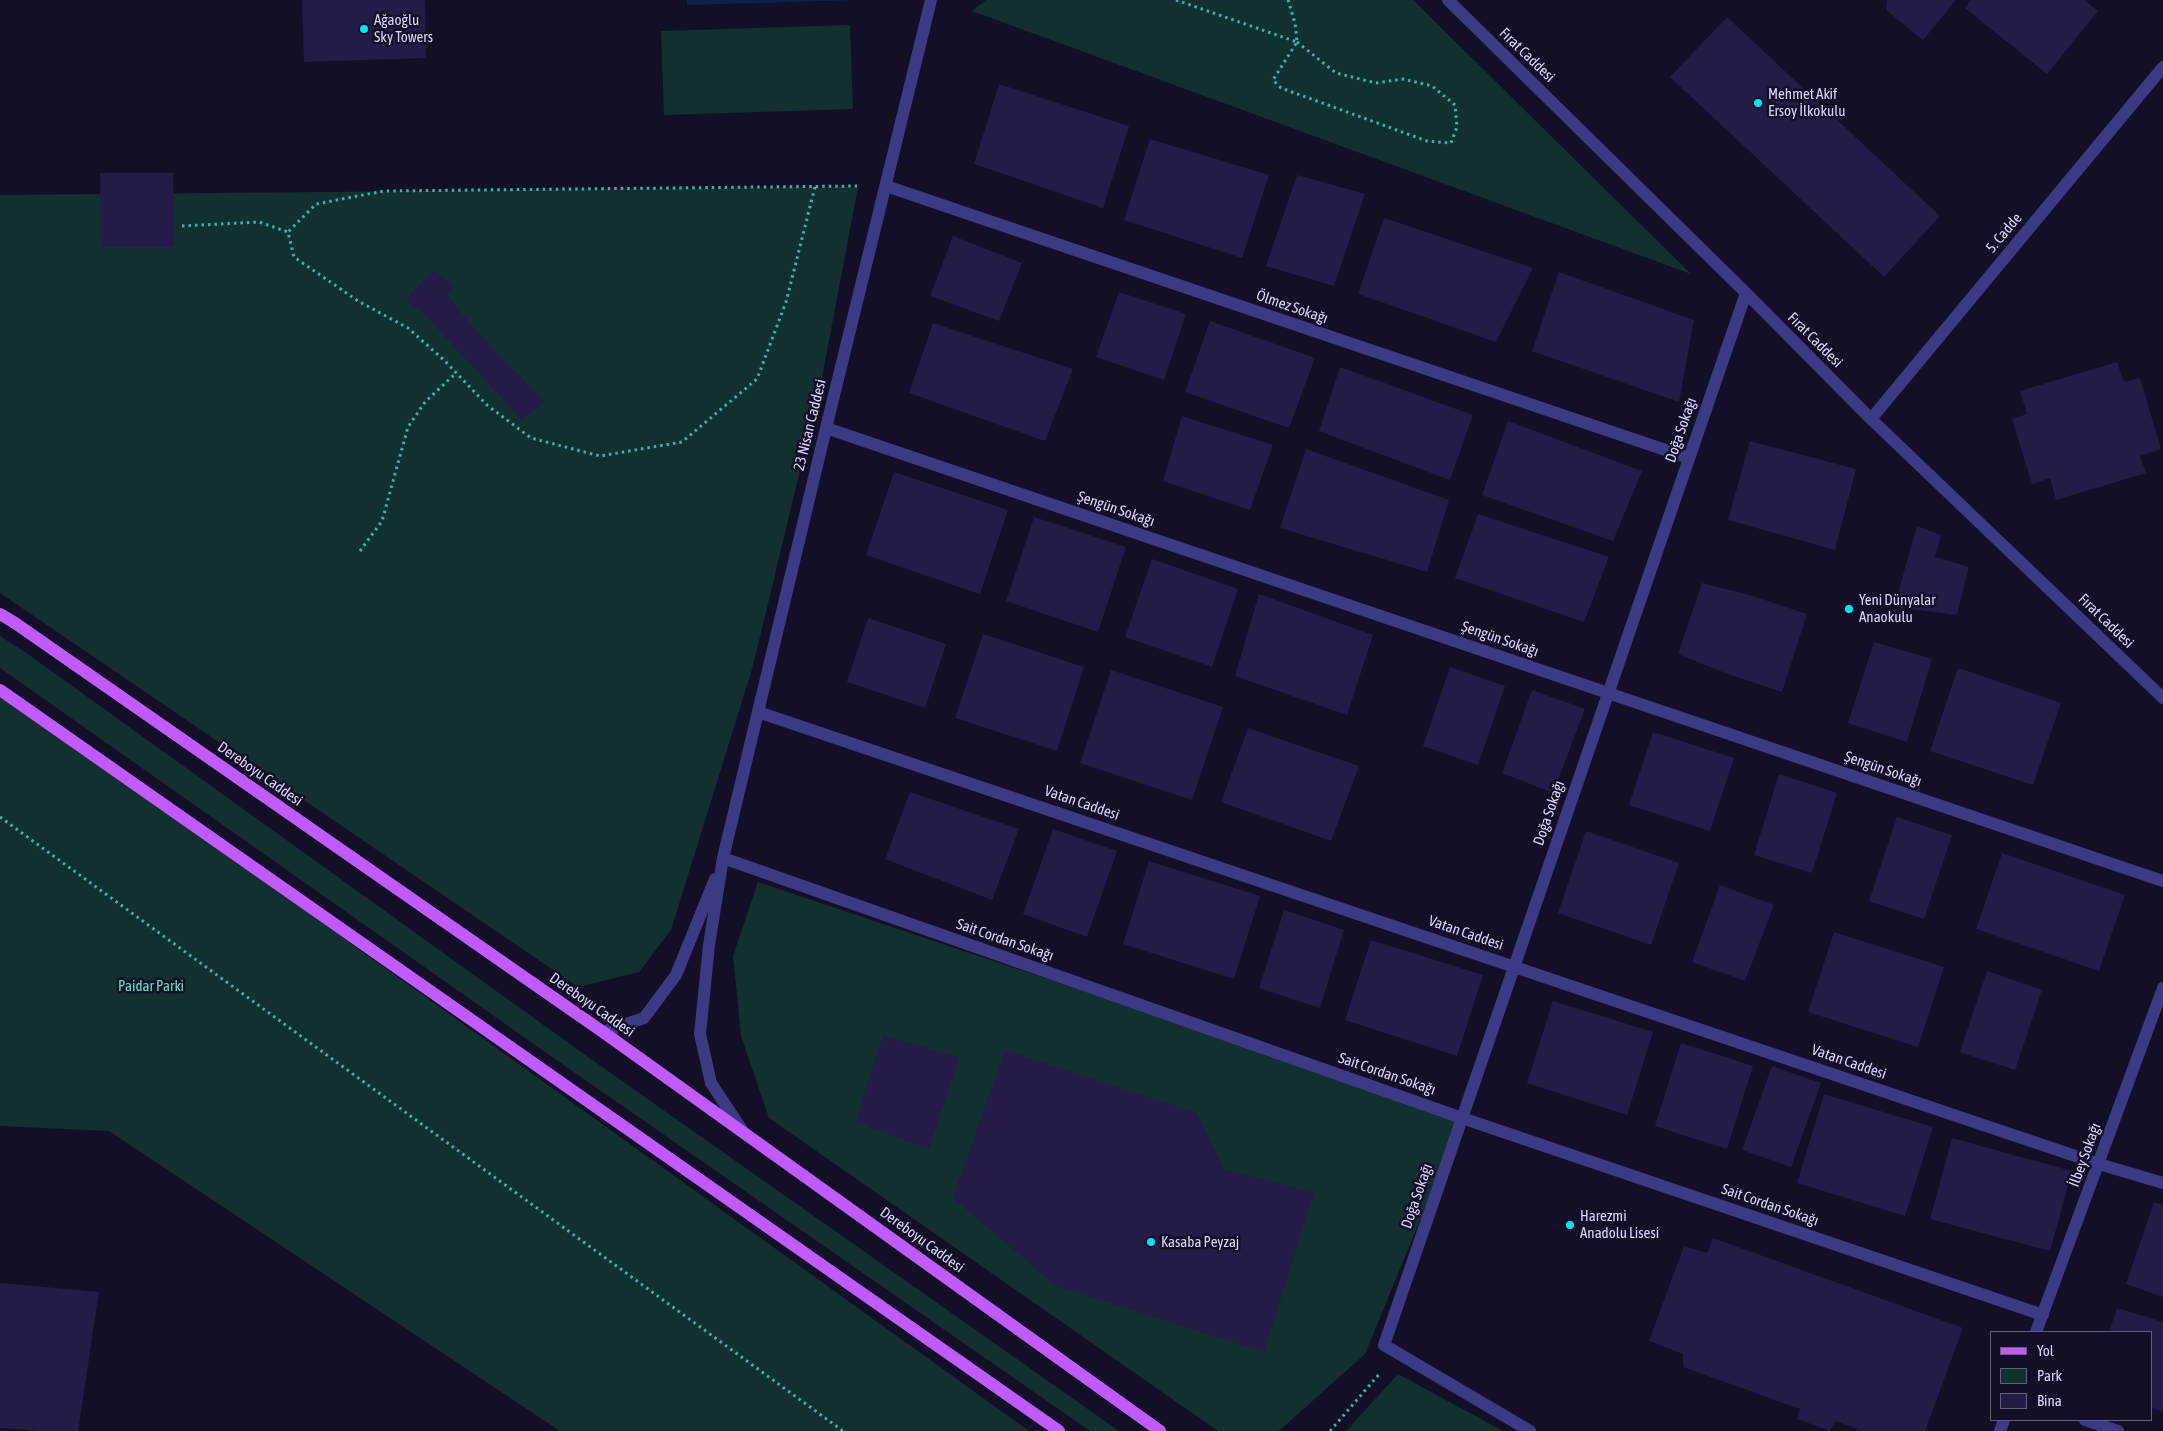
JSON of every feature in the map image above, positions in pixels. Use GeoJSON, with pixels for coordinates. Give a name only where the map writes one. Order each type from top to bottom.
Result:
{"type":"FeatureCollection","features":[{"type":"Feature","properties":{"kind":"main road","name":"Dereboyu Caddesi"},"geometry":{"type":"LineString","coordinates":[[0,614],[23,628],[744,1132],[1160,1431]]}},
{"type":"Feature","properties":{"kind":"main road"},"geometry":{"type":"LineString","coordinates":[[0,690],[1059,1431]]}},
{"type":"Feature","properties":{"kind":"street","name":"23 Nisan Caddesi"},"geometry":{"type":"LineString","coordinates":[[723,858],[826,428],[932,0]]}},
{"type":"Feature","properties":{"kind":"street","name":"Fırat Caddesi"},"geometry":{"type":"LineString","coordinates":[[1448,0],[1746,293],[1871,419],[2163,698]]}},
{"type":"Feature","properties":{"kind":"street","name":"5. Cadde"},"geometry":{"type":"LineString","coordinates":[[1871,419],[2163,67]]}},
{"type":"Feature","properties":{"kind":"street","name":"Ölmez Sokağı"},"geometry":{"type":"LineString","coordinates":[[886,186],[1689,458]]}},
{"type":"Feature","properties":{"kind":"street","name":"Doğa Sokağı"},"geometry":{"type":"LineString","coordinates":[[1397,1353],[1384,1344],[1746,293]]}},
{"type":"Feature","properties":{"kind":"street","name":"Şengün Sokağı"},"geometry":{"type":"LineString","coordinates":[[826,428],[2163,881]]}},
{"type":"Feature","properties":{"kind":"street","name":"Vatan Caddesi"},"geometry":{"type":"LineString","coordinates":[[758,712],[2099,1164],[2163,1183]]}},
{"type":"Feature","properties":{"kind":"street"},"geometry":{"type":"LineString","coordinates":[[602,1032],[644,1018],[676,975],[723,858]]}},
{"type":"Feature","properties":{"kind":"street"},"geometry":{"type":"LineString","coordinates":[[723,858],[709,945],[700,1034],[711,1083],[744,1132]]}},
{"type":"Feature","properties":{"kind":"street","name":"Sait Cordan Sokağı"},"geometry":{"type":"LineString","coordinates":[[723,858],[1462,1118],[2043,1315]]}},
{"type":"Feature","properties":{"kind":"street","name":"İlbey Sokağı"},"geometry":{"type":"LineString","coordinates":[[2036,1331],[2163,988]]}},
{"type":"Feature","properties":{"kind":"street"},"geometry":{"type":"LineString","coordinates":[[1397,1353],[1530,1431]]}},
{"type":"Feature","properties":{"kind":"street"},"geometry":{"type":"LineString","coordinates":[[2088,1421],[2118,1431]]}},
{"type":"Feature","properties":{"kind":"path"},"geometry":{"type":"LineString","coordinates":[[1176,0],[1298,42],[1336,72],[1376,83],[1403,79],[1432,86],[1455,105],[1457,127],[1451,143],[1427,141],[1281,88],[1274,80],[1298,42],[1288,0]]}},
{"type":"Feature","properties":{"kind":"path"},"geometry":{"type":"LineString","coordinates":[[288,232],[316,204],[384,192],[886,186]]}},
{"type":"Feature","properties":{"kind":"path"},"geometry":{"type":"LineString","coordinates":[[288,232],[294,257],[358,301],[408,328],[487,405],[530,438],[600,456],[682,442],[757,379],[786,302],[815,187]]}},
{"type":"Feature","properties":{"kind":"path"},"geometry":{"type":"LineString","coordinates":[[182,226],[259,222],[288,232]]}},
{"type":"Feature","properties":{"kind":"path"},"geometry":{"type":"LineString","coordinates":[[360,552],[382,521],[408,427],[425,402],[456,373]]}},
{"type":"Feature","properties":{"kind":"path"},"geometry":{"type":"LineString","coordinates":[[0,817],[843,1431]]}},
{"type":"Feature","properties":{"kind":"path"},"geometry":{"type":"LineString","coordinates":[[1330,1431],[1397,1353]]}},
{"type":"Feature","properties":{"kind":"green space"},"geometry":{"type":"Polygon","coordinates":[[[986,0],[1413,0],[1691,274],[972,11],[986,0]]]}},
{"type":"Feature","properties":{"kind":"green space"},"geometry":{"type":"Polygon","coordinates":[[[850,25],[853,109],[664,115],[661,31],[850,25]]]}},
{"type":"Feature","properties":{"kind":"green space"},"geometry":{"type":"Polygon","coordinates":[[[858,187],[821,383],[753,666],[671,930],[639,972],[578,987],[0,593],[0,195],[858,187]]]}},
{"type":"Feature","properties":{"kind":"green space"},"geometry":{"type":"Polygon","coordinates":[[[0,636],[25,652],[588,1057],[1119,1431],[1090,1431],[555,1059],[0,668],[0,636]]]}},
{"type":"Feature","properties":{"kind":"green space","name":"Paidar Parki"},"geometry":{"type":"Polygon","coordinates":[[[0,691],[1029,1431],[560,1431],[109,1131],[0,1126],[0,691]]]}},
{"type":"Feature","properties":{"kind":"green space"},"geometry":{"type":"Polygon","coordinates":[[[758,882],[1462,1118],[1365,1354],[1279,1431],[1218,1431],[769,1118],[741,1036],[733,956],[758,882]]]}},
{"type":"Feature","properties":{"kind":"green space"},"geometry":{"type":"Polygon","coordinates":[[[1398,1374],[1503,1431],[1346,1431],[1398,1374]]]}},
{"type":"Feature","properties":{"kind":"water"},"geometry":{"type":"Polygon","coordinates":[[[687,0],[860,0],[687,5],[687,0]]]}},
{"type":"Feature","properties":{"kind":"building","name":"Ağaoğlu Sky Towers"},"geometry":{"type":"Polygon","coordinates":[[[302,0],[425,0],[426,58],[304,62],[302,0]]]}},
{"type":"Feature","properties":{"kind":"building"},"geometry":{"type":"Polygon","coordinates":[[[1887,0],[1956,0],[1923,40],[1886,10],[1887,0]]]}},
{"type":"Feature","properties":{"kind":"building"},"geometry":{"type":"Polygon","coordinates":[[[1971,0],[2084,0],[2098,11],[2047,74],[1965,8],[1971,0]]]}},
{"type":"Feature","properties":{"kind":"building"},"geometry":{"type":"Polygon","coordinates":[[[1727,17],[1940,216],[1884,277],[1670,77],[1727,17]]]}},
{"type":"Feature","properties":{"kind":"building"},"geometry":{"type":"Polygon","coordinates":[[[999,84],[1129,126],[1103,208],[974,164],[999,84]]]}},
{"type":"Feature","properties":{"kind":"building"},"geometry":{"type":"Polygon","coordinates":[[[1150,139],[1269,175],[1242,258],[1124,220],[1150,139]]]}},
{"type":"Feature","properties":{"kind":"building"},"geometry":{"type":"Polygon","coordinates":[[[100,173],[173,173],[175,247],[101,247],[100,173]]]}},
{"type":"Feature","properties":{"kind":"building"},"geometry":{"type":"Polygon","coordinates":[[[1297,175],[1365,194],[1334,286],[1266,266],[1297,175]]]}},
{"type":"Feature","properties":{"kind":"building"},"geometry":{"type":"Polygon","coordinates":[[[1384,218],[1533,268],[1496,342],[1358,294],[1384,218]]]}},
{"type":"Feature","properties":{"kind":"building"},"geometry":{"type":"Polygon","coordinates":[[[953,236],[1022,263],[999,321],[930,296],[953,236]]]}},
{"type":"Feature","properties":{"kind":"building"},"geometry":{"type":"Polygon","coordinates":[[[433,270],[455,287],[447,295],[475,330],[545,402],[522,420],[426,316],[406,299],[433,270]]]}},
{"type":"Feature","properties":{"kind":"building"},"geometry":{"type":"Polygon","coordinates":[[[1559,272],[1694,320],[1679,402],[1532,351],[1559,272]]]}},
{"type":"Feature","properties":{"kind":"building"},"geometry":{"type":"Polygon","coordinates":[[[1119,292],[1186,314],[1164,380],[1096,357],[1119,292]]]}},
{"type":"Feature","properties":{"kind":"building"},"geometry":{"type":"Polygon","coordinates":[[[1210,321],[1315,358],[1289,428],[1185,392],[1210,321]]]}},
{"type":"Feature","properties":{"kind":"building"},"geometry":{"type":"Polygon","coordinates":[[[933,323],[1073,369],[1045,441],[909,393],[933,323]]]}},
{"type":"Feature","properties":{"kind":"building"},"geometry":{"type":"Polygon","coordinates":[[[2117,362],[2124,382],[2140,378],[2161,449],[2140,456],[2146,473],[2056,500],[2050,478],[2032,484],[2012,419],[2027,414],[2020,391],[2117,362]]]}},
{"type":"Feature","properties":{"kind":"building"},"geometry":{"type":"Polygon","coordinates":[[[1340,367],[1473,415],[1450,480],[1319,431],[1340,367]]]}},
{"type":"Feature","properties":{"kind":"building"},"geometry":{"type":"Polygon","coordinates":[[[1182,416],[1273,445],[1250,510],[1163,481],[1182,416]]]}},
{"type":"Feature","properties":{"kind":"building"},"geometry":{"type":"Polygon","coordinates":[[[1508,421],[1642,471],[1613,541],[1482,495],[1508,421]]]}},
{"type":"Feature","properties":{"kind":"building"},"geometry":{"type":"Polygon","coordinates":[[[1750,441],[1856,469],[1835,550],[1728,520],[1750,441]]]}},
{"type":"Feature","properties":{"kind":"building"},"geometry":{"type":"Polygon","coordinates":[[[1306,449],[1449,500],[1427,572],[1280,528],[1306,449]]]}},
{"type":"Feature","properties":{"kind":"building"},"geometry":{"type":"Polygon","coordinates":[[[894,472],[1008,510],[980,594],[866,555],[894,472]]]}},
{"type":"Feature","properties":{"kind":"building"},"geometry":{"type":"Polygon","coordinates":[[[1478,514],[1609,557],[1584,622],[1455,578],[1478,514]]]}},
{"type":"Feature","properties":{"kind":"building"},"geometry":{"type":"Polygon","coordinates":[[[1034,517],[1126,547],[1098,632],[1006,601],[1034,517]]]}},
{"type":"Feature","properties":{"kind":"building"},"geometry":{"type":"Polygon","coordinates":[[[1917,526],[1941,535],[1935,557],[1969,567],[1957,615],[1894,607],[1917,526]]]}},
{"type":"Feature","properties":{"kind":"building"},"geometry":{"type":"Polygon","coordinates":[[[1152,559],[1238,589],[1212,667],[1125,637],[1152,559]]]}},
{"type":"Feature","properties":{"kind":"building"},"geometry":{"type":"Polygon","coordinates":[[[1702,583],[1750,595],[1807,614],[1782,692],[1725,673],[1678,654],[1702,583]]]}},
{"type":"Feature","properties":{"kind":"building"},"geometry":{"type":"Polygon","coordinates":[[[1259,594],[1373,635],[1347,715],[1235,676],[1259,594]]]}},
{"type":"Feature","properties":{"kind":"building"},"geometry":{"type":"Polygon","coordinates":[[[868,618],[946,644],[925,708],[847,682],[868,618]]]}},
{"type":"Feature","properties":{"kind":"building"},"geometry":{"type":"Polygon","coordinates":[[[983,634],[1084,667],[1057,751],[955,718],[983,634]]]}},
{"type":"Feature","properties":{"kind":"building"},"geometry":{"type":"Polygon","coordinates":[[[1874,642],[1932,659],[1907,742],[1848,723],[1874,642]]]}},
{"type":"Feature","properties":{"kind":"building"},"geometry":{"type":"Polygon","coordinates":[[[1450,667],[1505,686],[1478,765],[1423,746],[1450,667]]]}},
{"type":"Feature","properties":{"kind":"building"},"geometry":{"type":"Polygon","coordinates":[[[1958,668],[2061,703],[2033,785],[1930,751],[1958,668]]]}},
{"type":"Feature","properties":{"kind":"building"},"geometry":{"type":"Polygon","coordinates":[[[1111,670],[1223,707],[1192,800],[1080,763],[1111,670]]]}},
{"type":"Feature","properties":{"kind":"building"},"geometry":{"type":"Polygon","coordinates":[[[1532,690],[1585,709],[1553,793],[1502,773],[1532,690]]]}},
{"type":"Feature","properties":{"kind":"building"},"geometry":{"type":"Polygon","coordinates":[[[1248,728],[1359,766],[1331,841],[1221,802],[1248,728]]]}},
{"type":"Feature","properties":{"kind":"building"},"geometry":{"type":"Polygon","coordinates":[[[1653,732],[1734,758],[1710,831],[1629,805],[1653,732]]]}},
{"type":"Feature","properties":{"kind":"building"},"geometry":{"type":"Polygon","coordinates":[[[1779,774],[1837,793],[1812,873],[1754,855],[1779,774]]]}},
{"type":"Feature","properties":{"kind":"building"},"geometry":{"type":"Polygon","coordinates":[[[910,792],[1019,829],[992,900],[885,859],[910,792]]]}},
{"type":"Feature","properties":{"kind":"building"},"geometry":{"type":"Polygon","coordinates":[[[1897,817],[1952,835],[1924,919],[1869,901],[1897,817]]]}},
{"type":"Feature","properties":{"kind":"building"},"geometry":{"type":"Polygon","coordinates":[[[1053,829],[1117,851],[1087,937],[1023,914],[1053,829]]]}},
{"type":"Feature","properties":{"kind":"building"},"geometry":{"type":"Polygon","coordinates":[[[1586,831],[1679,863],[1651,945],[1558,913],[1586,831]]]}},
{"type":"Feature","properties":{"kind":"building"},"geometry":{"type":"Polygon","coordinates":[[[2002,853],[2125,895],[2099,971],[1976,929],[2002,853]]]}},
{"type":"Feature","properties":{"kind":"building"},"geometry":{"type":"Polygon","coordinates":[[[1149,861],[1260,896],[1234,979],[1123,944],[1149,861]]]}},
{"type":"Feature","properties":{"kind":"building"},"geometry":{"type":"Polygon","coordinates":[[[1720,885],[1774,905],[1745,981],[1692,962],[1720,885]]]}},
{"type":"Feature","properties":{"kind":"building"},"geometry":{"type":"Polygon","coordinates":[[[1284,910],[1344,930],[1320,1008],[1259,988],[1284,910]]]}},
{"type":"Feature","properties":{"kind":"building"},"geometry":{"type":"Polygon","coordinates":[[[1834,932],[1944,967],[1918,1047],[1808,1012],[1834,932]]]}},
{"type":"Feature","properties":{"kind":"building"},"geometry":{"type":"Polygon","coordinates":[[[1371,940],[1483,975],[1457,1056],[1345,1020],[1371,940]]]}},
{"type":"Feature","properties":{"kind":"building"},"geometry":{"type":"Polygon","coordinates":[[[1987,971],[2042,990],[2015,1070],[1960,1052],[1987,971]]]}},
{"type":"Feature","properties":{"kind":"building"},"geometry":{"type":"Polygon","coordinates":[[[1553,1001],[1653,1032],[1627,1115],[1527,1083],[1553,1001]]]}},
{"type":"Feature","properties":{"kind":"building"},"geometry":{"type":"Polygon","coordinates":[[[883,1036],[960,1057],[929,1149],[855,1122],[883,1036]]]}},
{"type":"Feature","properties":{"kind":"building"},"geometry":{"type":"Polygon","coordinates":[[[1681,1043],[1753,1066],[1727,1149],[1655,1126],[1681,1043]]]}},
{"type":"Feature","properties":{"kind":"building","name":"Kasaba Peyzaj"},"geometry":{"type":"Polygon","coordinates":[[[1005,1050],[1197,1113],[1224,1169],[1314,1193],[1264,1352],[1056,1286],[953,1198],[1005,1050]]]}},
{"type":"Feature","properties":{"kind":"building"},"geometry":{"type":"Polygon","coordinates":[[[1772,1066],[1821,1083],[1791,1167],[1742,1150],[1772,1066]]]}},
{"type":"Feature","properties":{"kind":"building"},"geometry":{"type":"Polygon","coordinates":[[[1824,1094],[1933,1127],[1905,1216],[1797,1183],[1824,1094]]]}},
{"type":"Feature","properties":{"kind":"building"},"geometry":{"type":"Polygon","coordinates":[[[1952,1138],[2072,1171],[2050,1251],[1930,1219],[1952,1138]]]}},
{"type":"Feature","properties":{"kind":"building"},"geometry":{"type":"Polygon","coordinates":[[[2154,1202],[2163,1205],[2163,1297],[2126,1284],[2154,1202]]]}},
{"type":"Feature","properties":{"kind":"building"},"geometry":{"type":"Polygon","coordinates":[[[1713,1238],[1963,1328],[1925,1431],[1863,1431],[1835,1421],[1830,1431],[1797,1419],[1800,1409],[1683,1367],[1683,1354],[1649,1341],[1684,1246],[1707,1253],[1713,1238]]]}},
{"type":"Feature","properties":{"kind":"building"},"geometry":{"type":"Polygon","coordinates":[[[0,1283],[99,1292],[78,1431],[0,1428],[0,1283]]]}},
{"type":"Feature","properties":{"kind":"building"},"geometry":{"type":"Polygon","coordinates":[[[2117,1308],[2163,1322],[2163,1412],[2153,1408],[2153,1331],[2109,1331],[2117,1308]]]}},
{"type":"Feature","properties":{"kind":"place","name":"Ağaoğlu Sky Towers"},"geometry":{"type":"Point","coordinates":[364,29]}},
{"type":"Feature","properties":{"kind":"place","name":"Mehmet Akif Ersoy İlkokulu"},"geometry":{"type":"Point","coordinates":[1758,103]}},
{"type":"Feature","properties":{"kind":"place","name":"Yeni Dünyalar Anaokulu"},"geometry":{"type":"Point","coordinates":[1849,609]}},
{"type":"Feature","properties":{"kind":"place","name":"Harezmi Anadolu Lisesi"},"geometry":{"type":"Point","coordinates":[1570,1225]}},
{"type":"Feature","properties":{"kind":"place","name":"Kasaba Peyzaj"},"geometry":{"type":"Point","coordinates":[1151,1242]}}]}
